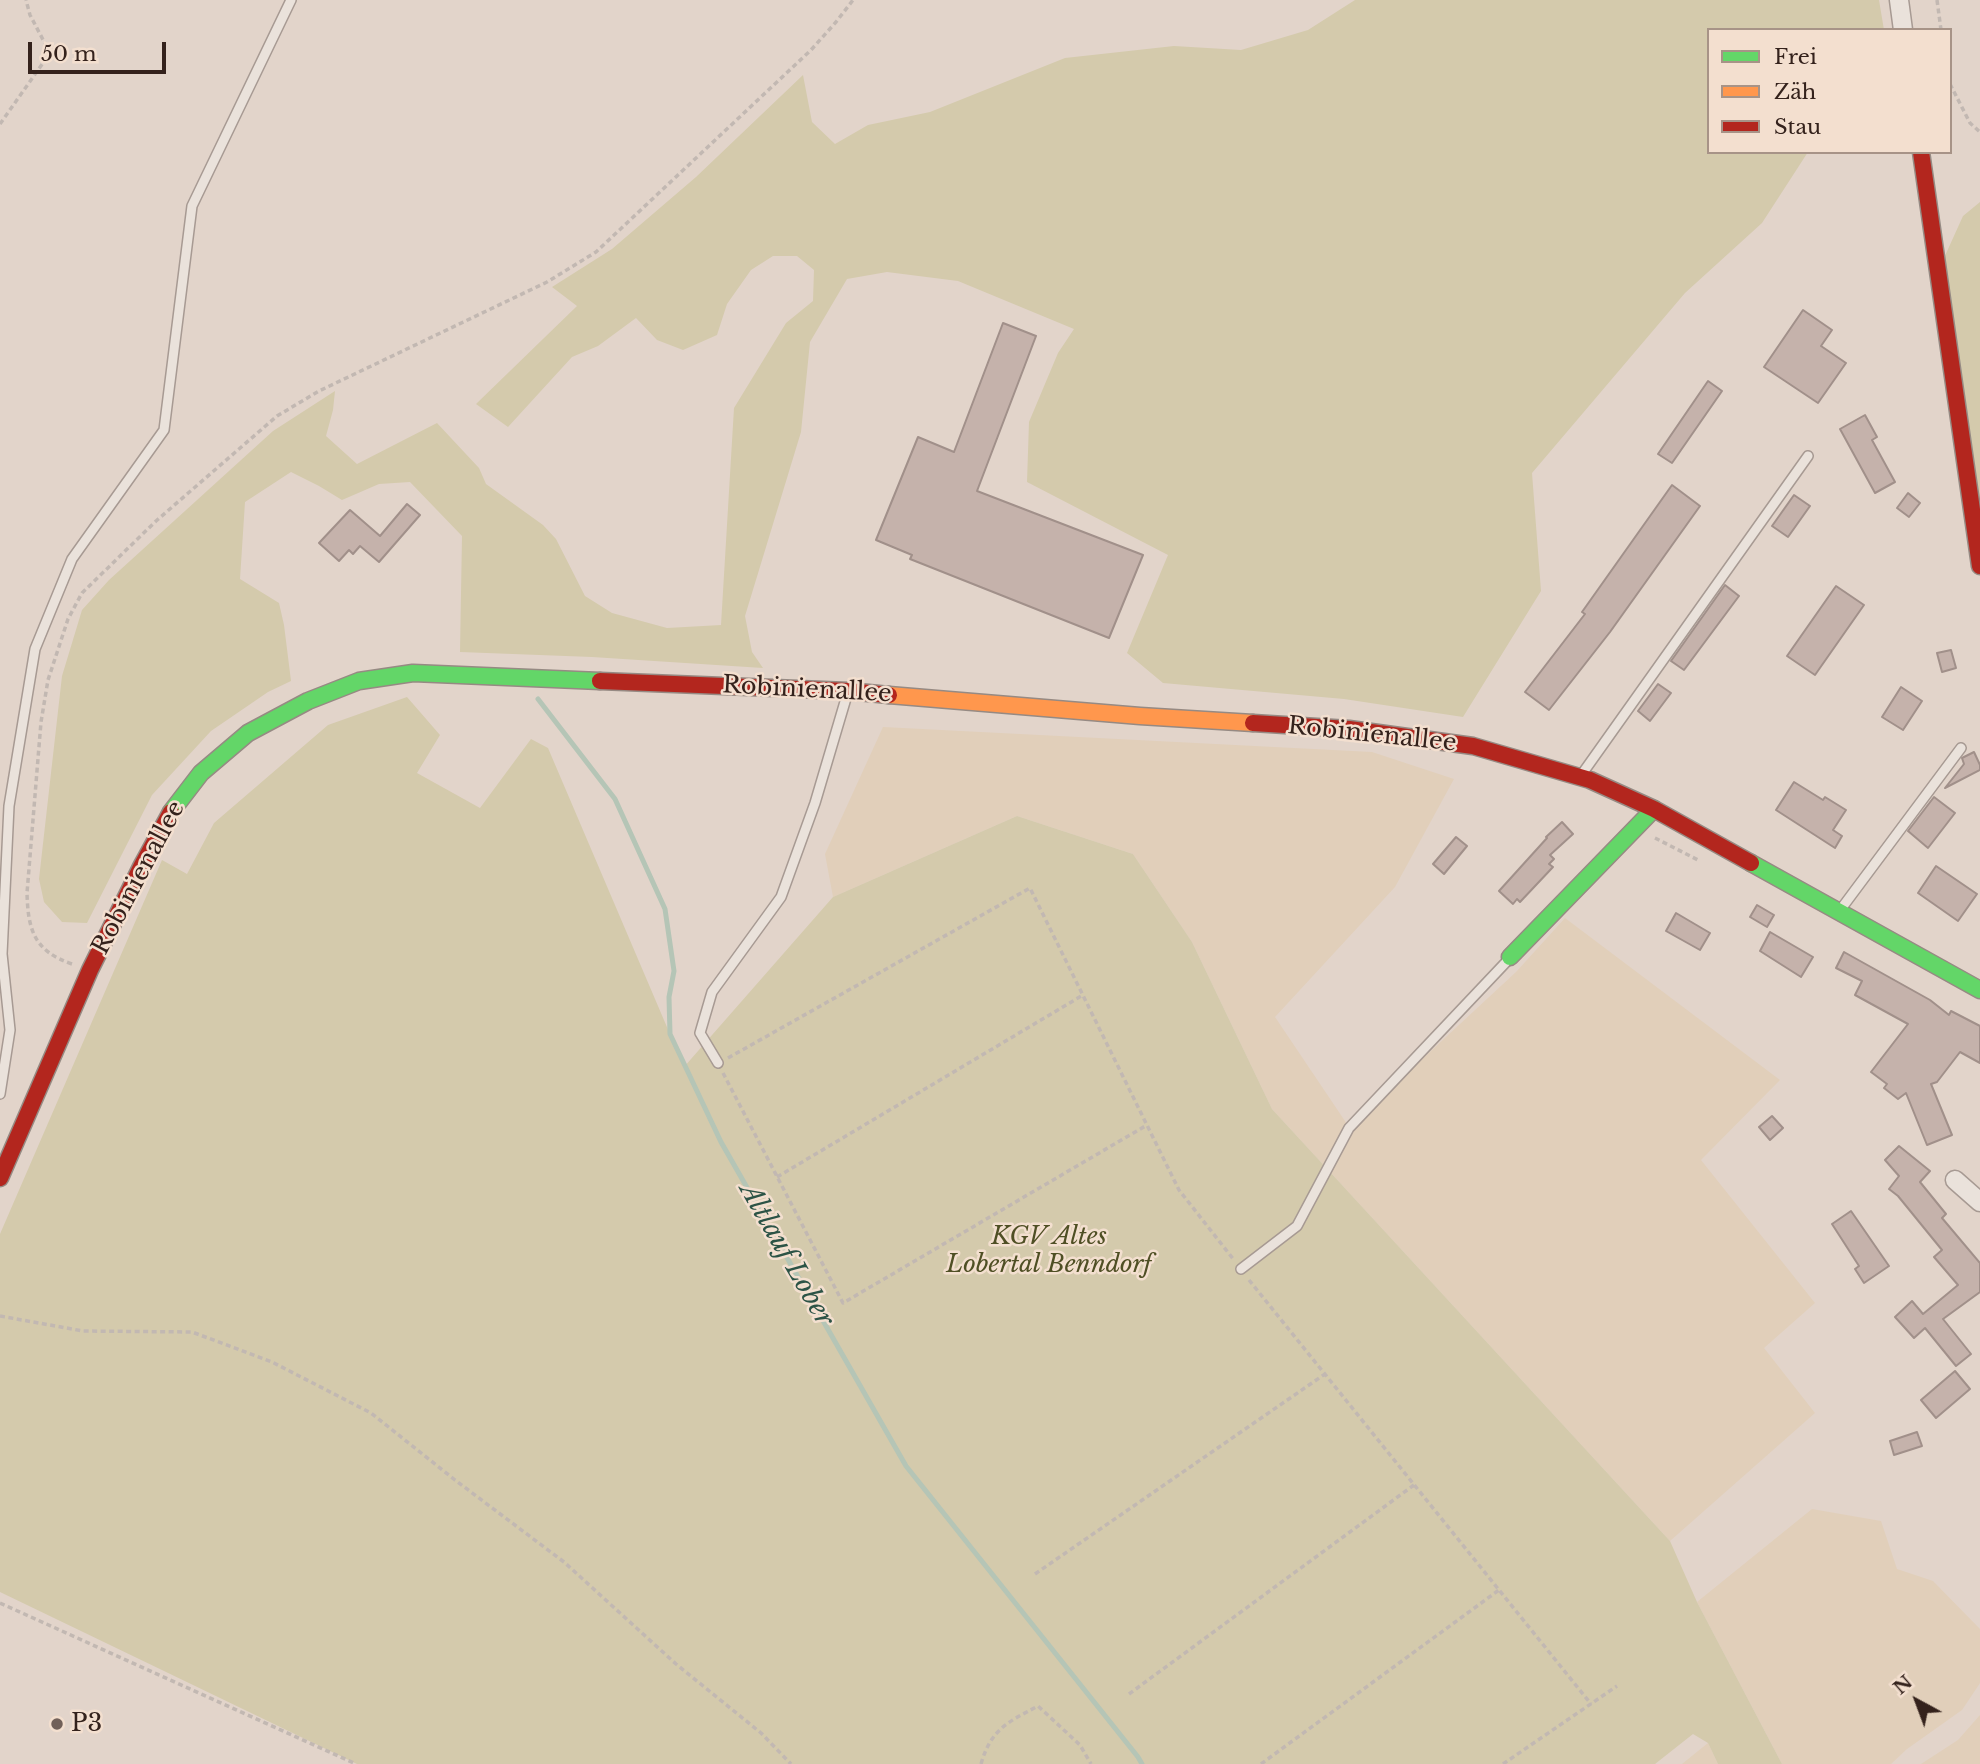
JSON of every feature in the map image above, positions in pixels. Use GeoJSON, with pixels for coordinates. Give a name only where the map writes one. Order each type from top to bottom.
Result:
{"type":"FeatureCollection","features":[{"type":"Feature","properties":{"kind":"street"},"geometry":{"type":"LineString","coordinates":[[1899,0],[1903,28]]}},
{"type":"Feature","properties":{"kind":"street"},"geometry":{"type":"LineString","coordinates":[[1921,154],[1980,566]]}},
{"type":"Feature","properties":{"kind":"street","name":"Robinienallee"},"geometry":{"type":"LineString","coordinates":[[0,1178],[90,970],[170,813],[201,774],[248,733],[308,701],[359,681],[413,673],[848,691],[1126,715],[1349,729],[1473,746],[1581,777],[1654,809],[1980,990]]}},
{"type":"Feature","properties":{"kind":"street"},"geometry":{"type":"LineString","coordinates":[[1510,957],[1654,809]]}},
{"type":"Feature","properties":{"kind":"street"},"geometry":{"type":"LineString","coordinates":[[1955,1180],[1980,1202]]}},
{"type":"Feature","properties":{"kind":"lane"},"geometry":{"type":"LineString","coordinates":[[0,1094],[10,1030],[2,954],[9,806],[35,649],[72,559],[164,430],[192,206],[290,0]]}},
{"type":"Feature","properties":{"kind":"lane"},"geometry":{"type":"LineString","coordinates":[[1581,777],[1808,456]]}},
{"type":"Feature","properties":{"kind":"lane"},"geometry":{"type":"LineString","coordinates":[[718,1063],[700,1033],[712,992],[780,897],[814,803],[848,691]]}},
{"type":"Feature","properties":{"kind":"lane"},"geometry":{"type":"LineString","coordinates":[[1839,911],[1961,748]]}},
{"type":"Feature","properties":{"kind":"lane"},"geometry":{"type":"LineString","coordinates":[[1241,1269],[1297,1226],[1349,1128],[1510,957]]}},
{"type":"Feature","properties":{"kind":"path"},"geometry":{"type":"LineString","coordinates":[[0,124],[50,53],[30,15],[26,0]]}},
{"type":"Feature","properties":{"kind":"path"},"geometry":{"type":"LineString","coordinates":[[90,970],[45,952],[37,940],[28,916],[27,893],[41,722],[48,680],[68,619],[82,593],[156,521],[276,416],[319,391],[547,282],[596,252],[811,50],[853,0]]}},
{"type":"Feature","properties":{"kind":"path"},"geometry":{"type":"LineString","coordinates":[[1937,0],[1941,28]]}},
{"type":"Feature","properties":{"kind":"path"},"geometry":{"type":"LineString","coordinates":[[1952,88],[1970,123],[1980,132]]}},
{"type":"Feature","properties":{"kind":"path"},"geometry":{"type":"LineString","coordinates":[[1147,1125],[843,1303],[718,1063],[1030,888],[1083,995],[1147,1125],[1179,1190],[1591,1703]]}},
{"type":"Feature","properties":{"kind":"path"},"geometry":{"type":"LineString","coordinates":[[777,1177],[1083,995]]}},
{"type":"Feature","properties":{"kind":"path"},"geometry":{"type":"LineString","coordinates":[[0,1316],[83,1331],[192,1332],[272,1362],[371,1413],[564,1562],[676,1664],[761,1733],[791,1764]]}},
{"type":"Feature","properties":{"kind":"path"},"geometry":{"type":"LineString","coordinates":[[1035,1574],[1325,1374]]}},
{"type":"Feature","properties":{"kind":"path"},"geometry":{"type":"LineString","coordinates":[[1129,1694],[1414,1485]]}},
{"type":"Feature","properties":{"kind":"path"},"geometry":{"type":"LineString","coordinates":[[1261,1764],[1499,1590]]}},
{"type":"Feature","properties":{"kind":"path"},"geometry":{"type":"LineString","coordinates":[[0,1602],[356,1764]]}},
{"type":"Feature","properties":{"kind":"path"},"geometry":{"type":"LineString","coordinates":[[1503,1764],[1617,1686]]}},
{"type":"Feature","properties":{"kind":"path"},"geometry":{"type":"LineString","coordinates":[[981,1764],[986,1746],[1007,1722],[1038,1706],[1080,1745],[1091,1764]]}},
{"type":"Feature","properties":{"kind":"shaded area"},"geometry":{"type":"Polygon","coordinates":[[[883,727],[1372,752],[1454,779],[1395,887],[1275,1017],[1349,1127],[1516,972],[1565,918],[1780,1080],[1701,1160],[1815,1303],[1764,1348],[1815,1413],[1670,1541],[1272,1109],[1192,942],[1133,854],[1017,816],[833,897],[825,854],[883,727]]]}},
{"type":"Feature","properties":{"kind":"shaded area"},"geometry":{"type":"Polygon","coordinates":[[[1812,1509],[1881,1521],[1897,1569],[1933,1581],[1980,1629],[1980,1683],[1962,1710],[1907,1749],[1891,1764],[1782,1764],[1697,1602],[1812,1509]]]}},
{"type":"Feature","properties":{"kind":"shaded area"},"geometry":{"type":"Polygon","coordinates":[[[1980,1715],[1980,1764],[1921,1764],[1958,1740],[1980,1715]]]}},
{"type":"Feature","properties":{"kind":"shaded area"},"geometry":{"type":"Polygon","coordinates":[[[1708,1743],[1718,1764],[1682,1764],[1708,1743]]]}},
{"type":"Feature","properties":{"kind":"green space"},"geometry":{"type":"Polygon","coordinates":[[[1355,0],[1879,0],[1884,28],[1707,28],[1707,154],[1807,154],[1762,223],[1685,293],[1532,473],[1541,591],[1463,717],[1344,699],[1163,683],[1127,653],[1168,555],[1027,482],[1029,422],[1058,353],[1074,329],[958,281],[887,272],[847,279],[810,342],[801,432],[745,616],[752,652],[763,668],[460,652],[462,536],[410,482],[379,484],[342,500],[291,472],[245,502],[240,579],[279,603],[291,681],[268,692],[211,731],[152,795],[87,923],[62,922],[44,902],[39,879],[62,676],[82,610],[109,580],[273,431],[335,391],[326,436],[357,464],[437,423],[479,468],[486,484],[543,525],[556,539],[585,596],[612,613],[667,628],[721,625],[734,408],[786,323],[813,301],[814,270],[797,256],[773,256],[751,270],[727,304],[717,335],[683,350],[657,340],[636,318],[598,346],[572,357],[508,427],[476,404],[577,306],[552,287],[612,249],[696,177],[803,75],[812,122],[835,144],[868,125],[930,112],[1065,58],[1174,46],[1241,50],[1308,30],[1355,0]]]}},
{"type":"Feature","properties":{"kind":"green space"},"geometry":{"type":"Polygon","coordinates":[[[1980,202],[1980,508],[1944,258],[1963,216],[1980,202]]]}},
{"type":"Feature","properties":{"kind":"green space","name":"KGV Altes Lobertal Benndorf"},"geometry":{"type":"Polygon","coordinates":[[[407,697],[440,735],[417,773],[480,808],[531,739],[548,748],[684,1067],[833,897],[1017,816],[1133,854],[1192,942],[1272,1109],[1670,1541],[1697,1602],[1782,1764],[1718,1764],[1708,1743],[1693,1734],[1655,1764],[357,1764],[0,1592],[0,1234],[162,860],[187,874],[214,823],[328,725],[407,697]]]}},
{"type":"Feature","properties":{"kind":"building"},"geometry":{"type":"Polygon","coordinates":[[[1803,310],[1832,330],[1821,346],[1846,363],[1818,403],[1764,367],[1803,310]]]}},
{"type":"Feature","properties":{"kind":"building"},"geometry":{"type":"Polygon","coordinates":[[[1003,323],[1036,336],[977,491],[1143,555],[1109,638],[910,559],[912,555],[876,540],[918,437],[954,452],[1003,323]]]}},
{"type":"Feature","properties":{"kind":"building"},"geometry":{"type":"Polygon","coordinates":[[[1708,381],[1722,391],[1672,463],[1658,454],[1708,381]]]}},
{"type":"Feature","properties":{"kind":"building"},"geometry":{"type":"Polygon","coordinates":[[[1865,415],[1877,437],[1872,440],[1895,482],[1875,493],[1840,429],[1865,415]]]}},
{"type":"Feature","properties":{"kind":"building"},"geometry":{"type":"Polygon","coordinates":[[[1672,485],[1700,506],[1610,632],[1549,710],[1525,692],[1585,614],[1582,612],[1672,485]]]}},
{"type":"Feature","properties":{"kind":"building"},"geometry":{"type":"Polygon","coordinates":[[[1908,493],[1920,503],[1909,517],[1897,508],[1908,493]]]}},
{"type":"Feature","properties":{"kind":"building"},"geometry":{"type":"Polygon","coordinates":[[[1794,495],[1810,506],[1788,537],[1772,526],[1794,495]]]}},
{"type":"Feature","properties":{"kind":"building"},"geometry":{"type":"Polygon","coordinates":[[[407,504],[420,515],[379,562],[360,546],[353,554],[349,550],[339,561],[319,543],[350,510],[380,536],[407,504]]]}},
{"type":"Feature","properties":{"kind":"building"},"geometry":{"type":"Polygon","coordinates":[[[1725,585],[1739,596],[1684,670],[1671,661],[1725,585]]]}},
{"type":"Feature","properties":{"kind":"building"},"geometry":{"type":"Polygon","coordinates":[[[1836,586],[1864,605],[1815,675],[1787,656],[1836,586]]]}},
{"type":"Feature","properties":{"kind":"building"},"geometry":{"type":"Polygon","coordinates":[[[1951,650],[1956,668],[1942,672],[1937,653],[1951,650]]]}},
{"type":"Feature","properties":{"kind":"building"},"geometry":{"type":"Polygon","coordinates":[[[1658,684],[1671,693],[1650,721],[1638,711],[1658,684]]]}},
{"type":"Feature","properties":{"kind":"building"},"geometry":{"type":"Polygon","coordinates":[[[1901,687],[1922,701],[1903,730],[1882,717],[1901,687]]]}},
{"type":"Feature","properties":{"kind":"building"},"geometry":{"type":"Polygon","coordinates":[[[1974,752],[1980,770],[1945,788],[1964,764],[1962,758],[1974,752]]]}},
{"type":"Feature","properties":{"kind":"building"},"geometry":{"type":"Polygon","coordinates":[[[1794,782],[1846,810],[1833,830],[1842,836],[1835,848],[1776,810],[1794,782]]]}},
{"type":"Feature","properties":{"kind":"building"},"geometry":{"type":"Polygon","coordinates":[[[1934,797],[1955,813],[1928,848],[1908,831],[1934,797]]]}},
{"type":"Feature","properties":{"kind":"building"},"geometry":{"type":"Polygon","coordinates":[[[1562,822],[1573,834],[1550,855],[1554,859],[1549,864],[1553,867],[1520,902],[1517,899],[1513,904],[1499,891],[1562,822]]]}},
{"type":"Feature","properties":{"kind":"building"},"geometry":{"type":"Polygon","coordinates":[[[1456,837],[1467,846],[1444,874],[1433,864],[1456,837]]]}},
{"type":"Feature","properties":{"kind":"building"},"geometry":{"type":"Polygon","coordinates":[[[1936,866],[1977,894],[1958,921],[1918,893],[1936,866]]]}},
{"type":"Feature","properties":{"kind":"building"},"geometry":{"type":"Polygon","coordinates":[[[1757,905],[1774,915],[1767,927],[1750,917],[1757,905]]]}},
{"type":"Feature","properties":{"kind":"building"},"geometry":{"type":"Polygon","coordinates":[[[1676,913],[1710,933],[1700,950],[1666,931],[1676,913]]]}},
{"type":"Feature","properties":{"kind":"building"},"geometry":{"type":"Polygon","coordinates":[[[1770,932],[1813,957],[1801,977],[1760,951],[1770,932]]]}},
{"type":"Feature","properties":{"kind":"building"},"geometry":{"type":"Polygon","coordinates":[[[1844,952],[1930,1000],[1949,1015],[1951,1011],[1980,1026],[1980,1063],[1960,1052],[1937,1082],[1931,1084],[1952,1135],[1927,1145],[1906,1093],[1898,1099],[1884,1088],[1887,1084],[1871,1072],[1908,1024],[1855,995],[1862,981],[1836,968],[1844,952]]]}},
{"type":"Feature","properties":{"kind":"building"},"geometry":{"type":"Polygon","coordinates":[[[1772,1116],[1783,1128],[1770,1140],[1759,1127],[1772,1116]]]}},
{"type":"Feature","properties":{"kind":"building"},"geometry":{"type":"Polygon","coordinates":[[[1899,1146],[1930,1171],[1920,1182],[1946,1214],[1942,1218],[1980,1263],[1980,1292],[1943,1319],[1971,1354],[1956,1366],[1925,1328],[1914,1338],[1895,1317],[1912,1301],[1923,1314],[1958,1285],[1934,1257],[1942,1250],[1898,1196],[1889,1189],[1899,1176],[1885,1160],[1899,1146]]]}},
{"type":"Feature","properties":{"kind":"building"},"geometry":{"type":"Polygon","coordinates":[[[1851,1211],[1889,1266],[1864,1283],[1855,1269],[1859,1266],[1832,1224],[1851,1211]]]}},
{"type":"Feature","properties":{"kind":"building"},"geometry":{"type":"Polygon","coordinates":[[[1955,1371],[1970,1389],[1936,1418],[1921,1400],[1955,1371]]]}},
{"type":"Feature","properties":{"kind":"building"},"geometry":{"type":"Polygon","coordinates":[[[1917,1432],[1922,1446],[1894,1455],[1890,1441],[1917,1432]]]}},
{"type":"Feature","properties":{"kind":"waterway","name":"Altlauf Lober"},"geometry":{"type":"LineString","coordinates":[[538,699],[615,799],[665,909],[674,971],[669,997],[670,1034],[721,1142],[906,1466],[1142,1764]]}},
{"type":"Feature","properties":{"kind":"traffic: fast"},"geometry":{"type":"LineString","coordinates":[[171,812],[201,773],[248,733],[308,701],[359,681],[413,673],[600,681]]}},
{"type":"Feature","properties":{"kind":"traffic: fast"},"geometry":{"type":"LineString","coordinates":[[1510,957],[1654,809]]}},
{"type":"Feature","properties":{"kind":"traffic: fast"},"geometry":{"type":"LineString","coordinates":[[1751,863],[1980,990]]}},
{"type":"Feature","properties":{"kind":"traffic: slow"},"geometry":{"type":"LineString","coordinates":[[889,695],[1253,723]]}},
{"type":"Feature","properties":{"kind":"traffic: jam"},"geometry":{"type":"LineString","coordinates":[[1921,154],[1980,566]]}},
{"type":"Feature","properties":{"kind":"traffic: jam"},"geometry":{"type":"LineString","coordinates":[[600,681],[889,695]]}},
{"type":"Feature","properties":{"kind":"traffic: jam"},"geometry":{"type":"LineString","coordinates":[[1253,723],[1349,729],[1473,746],[1590,780],[1654,809],[1751,863]]}},
{"type":"Feature","properties":{"kind":"traffic: jam"},"geometry":{"type":"LineString","coordinates":[[0,1178],[90,970],[171,812]]}},
{"type":"Feature","properties":{"kind":"place","name":"P3"},"geometry":{"type":"Point","coordinates":[57,1724]}}]}
